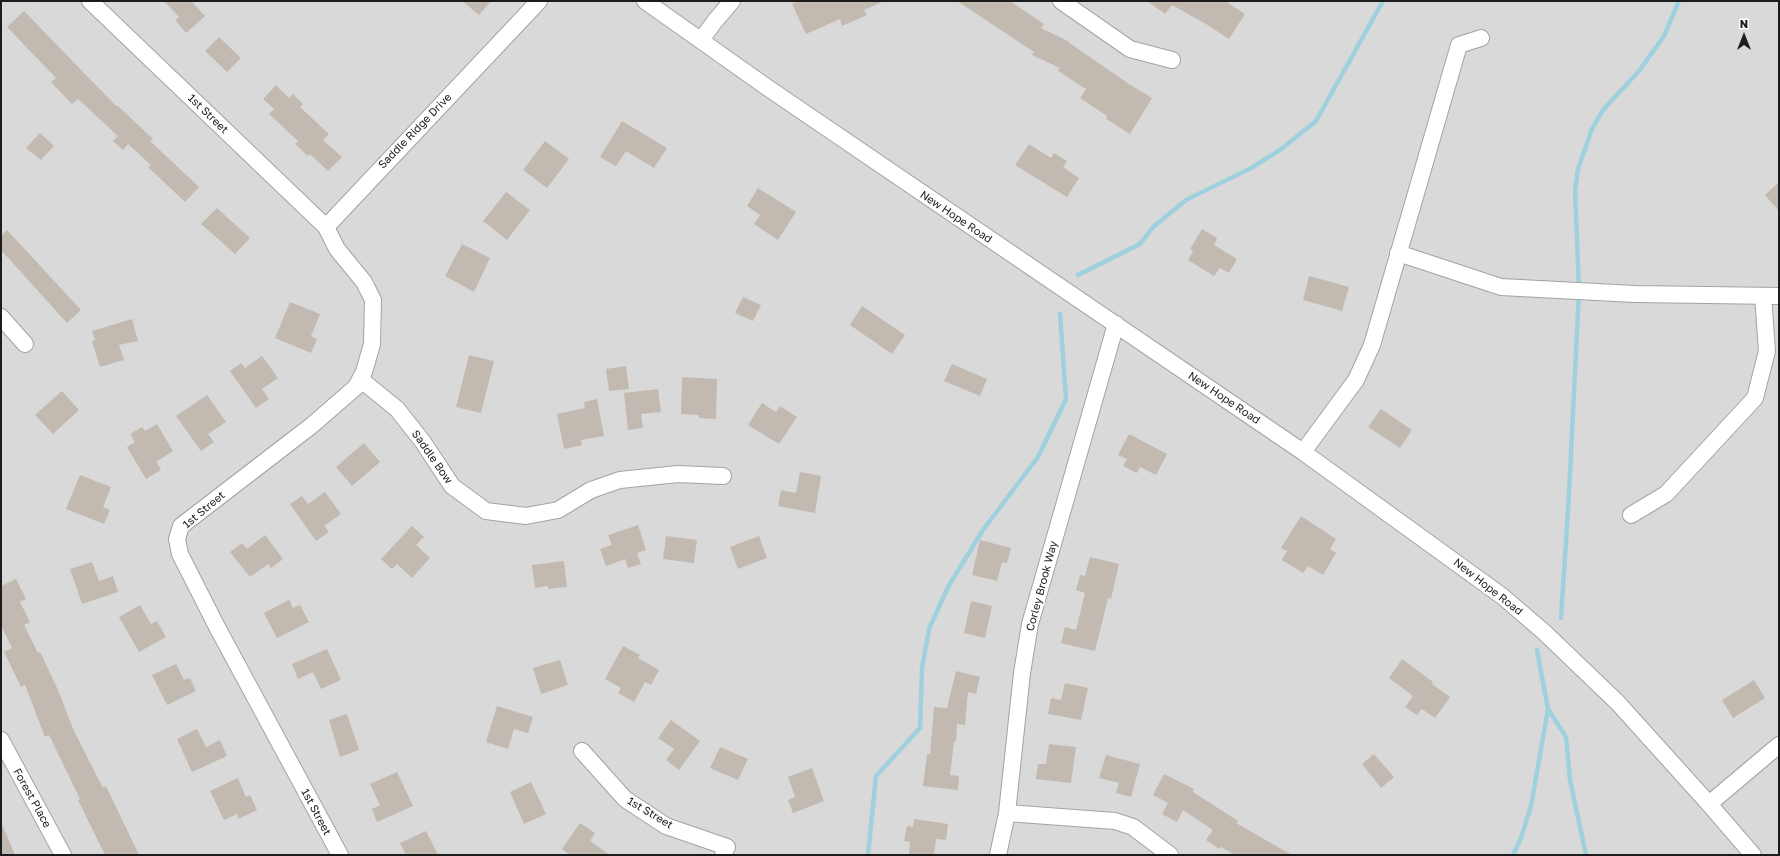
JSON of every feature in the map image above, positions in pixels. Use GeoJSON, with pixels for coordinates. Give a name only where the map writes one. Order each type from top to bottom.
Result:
{"type":"FeatureCollection","features":[{"type":"Feature","properties":{"kind":"street","name":"1st Street"},"geometry":{"type":"LineString","coordinates":[[90,1],[326,227],[337,249],[364,282],[373,300],[372,344],[364,372],[356,387],[311,426],[181,526],[177,539],[180,554],[216,627],[340,855]]}},
{"type":"Feature","properties":{"kind":"street","name":"Saddle Ridge Drive"},"geometry":{"type":"LineString","coordinates":[[326,227],[370,178],[539,1]]}},
{"type":"Feature","properties":{"kind":"street","name":"New Hope Road"},"geometry":{"type":"LineString","coordinates":[[645,1],[966,224],[1116,324],[1303,452],[1502,596],[1544,632],[1618,703],[1753,855]]}},
{"type":"Feature","properties":{"kind":"street"},"geometry":{"type":"LineString","coordinates":[[700,40],[732,1]]}},
{"type":"Feature","properties":{"kind":"street"},"geometry":{"type":"LineString","coordinates":[[1061,1],[1130,49],[1172,60]]}},
{"type":"Feature","properties":{"kind":"street"},"geometry":{"type":"LineString","coordinates":[[1303,452],[1356,380],[1372,345],[1459,45],[1481,38]]}},
{"type":"Feature","properties":{"kind":"street"},"geometry":{"type":"LineString","coordinates":[[1398,253],[1501,287],[1635,294],[1779,296]]}},
{"type":"Feature","properties":{"kind":"street"},"geometry":{"type":"LineString","coordinates":[[1631,515],[1666,494],[1755,398],[1767,351],[1763,296]]}},
{"type":"Feature","properties":{"kind":"street"},"geometry":{"type":"LineString","coordinates":[[1,317],[25,344]]}},
{"type":"Feature","properties":{"kind":"street","name":"Corley Brook Way"},"geometry":{"type":"LineString","coordinates":[[998,855],[1008,813],[1021,680],[1030,624],[1116,324]]}},
{"type":"Feature","properties":{"kind":"street","name":"Saddle Bow"},"geometry":{"type":"LineString","coordinates":[[360,380],[397,409],[423,442],[452,486],[486,511],[526,516],[558,510],[591,490],[620,480],[678,474],[723,476]]}},
{"type":"Feature","properties":{"kind":"street","name":"Forest Place"},"geometry":{"type":"LineString","coordinates":[[1,740],[64,855]]}},
{"type":"Feature","properties":{"kind":"street"},"geometry":{"type":"LineString","coordinates":[[1709,804],[1779,745]]}},
{"type":"Feature","properties":{"kind":"street","name":"1st Street"},"geometry":{"type":"LineString","coordinates":[[582,751],[625,799],[666,826],[727,847],[724,855]]}},
{"type":"Feature","properties":{"kind":"street"},"geometry":{"type":"LineString","coordinates":[[1008,813],[1115,821],[1134,827],[1170,855]]}},
{"type":"Feature","properties":{"kind":"shaded area"},"geometry":{"type":"Polygon","coordinates":[[[1,1],[1779,1],[1779,855],[1,855],[1,1]]]}},
{"type":"Feature","properties":{"kind":"building"},"geometry":{"type":"Polygon","coordinates":[[[164,1],[191,1],[205,16],[186,33],[175,20],[179,17],[164,1]]]}},
{"type":"Feature","properties":{"kind":"building"},"geometry":{"type":"Polygon","coordinates":[[[462,1],[491,1],[479,15],[462,1]]]}},
{"type":"Feature","properties":{"kind":"building"},"geometry":{"type":"Polygon","coordinates":[[[798,1],[884,1],[864,10],[867,15],[842,26],[840,19],[806,34],[792,4],[798,1]]]}},
{"type":"Feature","properties":{"kind":"building"},"geometry":{"type":"Polygon","coordinates":[[[957,1],[1010,1],[1044,24],[1041,28],[1068,41],[1129,84],[1152,98],[1130,134],[1106,119],[1107,116],[1080,98],[1086,89],[1058,71],[1060,68],[1032,55],[1034,52],[957,1]]]}},
{"type":"Feature","properties":{"kind":"building"},"geometry":{"type":"Polygon","coordinates":[[[1147,1],[1225,1],[1245,14],[1229,39],[1172,5],[1165,14],[1147,1]]]}},
{"type":"Feature","properties":{"kind":"building"},"geometry":{"type":"Polygon","coordinates":[[[24,11],[116,106],[117,105],[153,139],[150,141],[199,187],[185,202],[148,167],[151,165],[128,144],[123,150],[113,141],[118,136],[78,99],[72,104],[51,82],[56,78],[7,27],[24,11]]]}},
{"type":"Feature","properties":{"kind":"building"},"geometry":{"type":"Polygon","coordinates":[[[219,37],[241,58],[227,72],[205,51],[219,37]]]}},
{"type":"Feature","properties":{"kind":"building"},"geometry":{"type":"Polygon","coordinates":[[[276,85],[289,98],[293,94],[303,104],[300,107],[329,134],[323,140],[342,157],[328,171],[310,154],[308,156],[295,144],[298,141],[269,114],[274,109],[263,99],[276,85]]]}},
{"type":"Feature","properties":{"kind":"building"},"geometry":{"type":"Polygon","coordinates":[[[622,121],[667,148],[654,168],[626,151],[616,166],[600,157],[622,121]]]}},
{"type":"Feature","properties":{"kind":"building"},"geometry":{"type":"Polygon","coordinates":[[[40,133],[54,146],[41,160],[26,148],[40,133]]]}},
{"type":"Feature","properties":{"kind":"building"},"geometry":{"type":"Polygon","coordinates":[[[545,141],[569,159],[547,188],[523,170],[545,141]]]}},
{"type":"Feature","properties":{"kind":"building"},"geometry":{"type":"Polygon","coordinates":[[[1029,144],[1051,158],[1054,153],[1067,161],[1063,167],[1079,178],[1067,197],[1015,165],[1029,144]]]}},
{"type":"Feature","properties":{"kind":"building"},"geometry":{"type":"Polygon","coordinates":[[[1779,182],[1779,211],[1765,195],[1779,182]]]}},
{"type":"Feature","properties":{"kind":"building"},"geometry":{"type":"Polygon","coordinates":[[[758,188],[796,212],[778,240],[754,224],[760,215],[747,206],[758,188]]]}},
{"type":"Feature","properties":{"kind":"building"},"geometry":{"type":"Polygon","coordinates":[[[506,192],[530,210],[507,240],[483,221],[506,192]]]}},
{"type":"Feature","properties":{"kind":"building"},"geometry":{"type":"Polygon","coordinates":[[[217,208],[250,238],[235,254],[201,224],[217,208]]]}},
{"type":"Feature","properties":{"kind":"building"},"geometry":{"type":"Polygon","coordinates":[[[1202,229],[1217,238],[1214,245],[1237,259],[1229,273],[1220,268],[1214,276],[1188,260],[1193,251],[1190,249],[1202,229]]]}},
{"type":"Feature","properties":{"kind":"building"},"geometry":{"type":"Polygon","coordinates":[[[7,230],[81,310],[67,323],[1,250],[1,236],[7,230]]]}},
{"type":"Feature","properties":{"kind":"building"},"geometry":{"type":"Polygon","coordinates":[[[462,244],[490,258],[474,292],[445,276],[462,244]]]}},
{"type":"Feature","properties":{"kind":"building"},"geometry":{"type":"Polygon","coordinates":[[[1309,276],[1349,287],[1342,311],[1303,300],[1309,276]]]}},
{"type":"Feature","properties":{"kind":"building"},"geometry":{"type":"Polygon","coordinates":[[[743,297],[761,305],[753,321],[735,313],[743,297]]]}},
{"type":"Feature","properties":{"kind":"building"},"geometry":{"type":"Polygon","coordinates":[[[290,302],[320,314],[311,336],[317,339],[311,353],[275,338],[290,302]]]}},
{"type":"Feature","properties":{"kind":"building"},"geometry":{"type":"Polygon","coordinates":[[[862,306],[905,335],[892,354],[850,325],[862,306]]]}},
{"type":"Feature","properties":{"kind":"building"},"geometry":{"type":"Polygon","coordinates":[[[132,319],[138,341],[119,345],[124,360],[100,367],[92,341],[95,340],[92,331],[132,319]]]}},
{"type":"Feature","properties":{"kind":"building"},"geometry":{"type":"Polygon","coordinates":[[[469,355],[494,361],[481,413],[456,407],[469,355]]]}},
{"type":"Feature","properties":{"kind":"building"},"geometry":{"type":"Polygon","coordinates":[[[262,356],[278,378],[262,389],[269,399],[256,408],[230,371],[241,363],[245,368],[262,356]]]}},
{"type":"Feature","properties":{"kind":"building"},"geometry":{"type":"Polygon","coordinates":[[[952,364],[987,379],[980,396],[944,381],[952,364]]]}},
{"type":"Feature","properties":{"kind":"building"},"geometry":{"type":"Polygon","coordinates":[[[626,366],[629,389],[609,391],[606,369],[626,366]]]}},
{"type":"Feature","properties":{"kind":"building"},"geometry":{"type":"Polygon","coordinates":[[[682,377],[717,379],[716,419],[699,418],[699,415],[681,414],[682,377]]]}},
{"type":"Feature","properties":{"kind":"building"},"geometry":{"type":"Polygon","coordinates":[[[658,389],[661,412],[641,414],[643,428],[628,430],[624,393],[658,389]]]}},
{"type":"Feature","properties":{"kind":"building"},"geometry":{"type":"Polygon","coordinates":[[[62,391],[79,410],[53,434],[35,415],[62,391]]]}},
{"type":"Feature","properties":{"kind":"building"},"geometry":{"type":"Polygon","coordinates":[[[207,395],[226,422],[208,434],[214,442],[201,451],[176,416],[207,395]]]}},
{"type":"Feature","properties":{"kind":"building"},"geometry":{"type":"Polygon","coordinates":[[[597,399],[604,436],[581,440],[582,445],[564,449],[557,414],[585,408],[584,402],[597,399]]]}},
{"type":"Feature","properties":{"kind":"building"},"geometry":{"type":"Polygon","coordinates":[[[762,403],[776,412],[780,406],[797,417],[779,444],[748,425],[762,403]]]}},
{"type":"Feature","properties":{"kind":"building"},"geometry":{"type":"Polygon","coordinates":[[[1381,409],[1412,430],[1400,448],[1368,427],[1381,409]]]}},
{"type":"Feature","properties":{"kind":"building"},"geometry":{"type":"Polygon","coordinates":[[[157,424],[173,451],[156,462],[161,470],[146,479],[127,447],[135,442],[130,434],[142,427],[145,431],[157,424]]]}},
{"type":"Feature","properties":{"kind":"building"},"geometry":{"type":"Polygon","coordinates":[[[1129,434],[1167,454],[1156,475],[1140,467],[1137,473],[1123,466],[1127,459],[1118,455],[1129,434]]]}},
{"type":"Feature","properties":{"kind":"building"},"geometry":{"type":"Polygon","coordinates":[[[364,443],[380,462],[352,486],[336,467],[364,443]]]}},
{"type":"Feature","properties":{"kind":"building"},"geometry":{"type":"Polygon","coordinates":[[[800,472],[821,476],[815,513],[778,506],[781,490],[796,493],[800,472]]]}},
{"type":"Feature","properties":{"kind":"building"},"geometry":{"type":"Polygon","coordinates":[[[80,475],[111,487],[103,507],[110,510],[104,524],[66,509],[80,475]]]}},
{"type":"Feature","properties":{"kind":"building"},"geometry":{"type":"Polygon","coordinates":[[[325,492],[341,514],[324,526],[329,532],[316,541],[290,504],[302,496],[308,504],[325,492]]]}},
{"type":"Feature","properties":{"kind":"building"},"geometry":{"type":"Polygon","coordinates":[[[1301,516],[1336,539],[1330,549],[1336,553],[1323,575],[1308,566],[1303,573],[1282,560],[1287,551],[1281,548],[1301,516]]]}},
{"type":"Feature","properties":{"kind":"building"},"geometry":{"type":"Polygon","coordinates":[[[638,525],[646,550],[637,553],[641,564],[628,568],[625,559],[606,566],[600,549],[612,545],[608,535],[638,525]]]}},
{"type":"Feature","properties":{"kind":"building"},"geometry":{"type":"Polygon","coordinates":[[[412,526],[424,537],[416,545],[430,558],[412,578],[397,564],[392,569],[381,559],[412,526]]]}},
{"type":"Feature","properties":{"kind":"building"},"geometry":{"type":"Polygon","coordinates":[[[265,535],[283,559],[271,568],[268,564],[250,577],[230,552],[242,543],[247,549],[265,535]]]}},
{"type":"Feature","properties":{"kind":"building"},"geometry":{"type":"Polygon","coordinates":[[[666,536],[697,540],[694,563],[663,559],[666,536]]]}},
{"type":"Feature","properties":{"kind":"building"},"geometry":{"type":"Polygon","coordinates":[[[759,536],[767,558],[738,569],[730,547],[759,536]]]}},
{"type":"Feature","properties":{"kind":"building"},"geometry":{"type":"Polygon","coordinates":[[[980,540],[1011,548],[1007,563],[1002,562],[997,581],[972,575],[980,540]]]}},
{"type":"Feature","properties":{"kind":"building"},"geometry":{"type":"Polygon","coordinates":[[[1090,557],[1119,564],[1111,599],[1108,598],[1095,651],[1061,643],[1065,627],[1076,630],[1085,593],[1076,590],[1080,575],[1085,576],[1090,557]]]}},
{"type":"Feature","properties":{"kind":"building"},"geometry":{"type":"Polygon","coordinates":[[[564,561],[567,587],[548,589],[548,586],[535,588],[532,565],[564,561]]]}},
{"type":"Feature","properties":{"kind":"building"},"geometry":{"type":"Polygon","coordinates":[[[92,562],[99,581],[113,576],[118,592],[82,604],[70,569],[92,562]]]}},
{"type":"Feature","properties":{"kind":"building"},"geometry":{"type":"Polygon","coordinates":[[[16,579],[26,599],[20,602],[30,622],[24,625],[38,653],[40,652],[58,690],[74,731],[103,788],[106,786],[139,855],[105,855],[78,800],[80,799],[49,735],[45,737],[25,685],[21,687],[4,652],[12,648],[1,625],[1,586],[16,579]]]}},
{"type":"Feature","properties":{"kind":"building"},"geometry":{"type":"Polygon","coordinates":[[[289,600],[293,608],[300,605],[309,622],[277,638],[264,613],[289,600]]]}},
{"type":"Feature","properties":{"kind":"building"},"geometry":{"type":"Polygon","coordinates":[[[971,601],[992,606],[985,638],[964,633],[971,601]]]}},
{"type":"Feature","properties":{"kind":"building"},"geometry":{"type":"Polygon","coordinates":[[[140,605],[151,624],[157,621],[166,637],[139,652],[119,617],[140,605]]]}},
{"type":"Feature","properties":{"kind":"building"},"geometry":{"type":"Polygon","coordinates":[[[623,646],[640,655],[638,658],[659,670],[651,685],[645,682],[634,702],[618,693],[621,688],[605,679],[623,646]]]}},
{"type":"Feature","properties":{"kind":"building"},"geometry":{"type":"Polygon","coordinates":[[[327,649],[341,680],[321,689],[313,672],[298,679],[292,664],[327,649]]]}},
{"type":"Feature","properties":{"kind":"building"},"geometry":{"type":"Polygon","coordinates":[[[1402,659],[1433,682],[1432,684],[1450,697],[1435,718],[1422,709],[1417,715],[1405,707],[1413,696],[1389,678],[1402,659]]]}},
{"type":"Feature","properties":{"kind":"building"},"geometry":{"type":"Polygon","coordinates":[[[560,660],[568,685],[541,694],[533,668],[560,660]]]}},
{"type":"Feature","properties":{"kind":"building"},"geometry":{"type":"Polygon","coordinates":[[[176,664],[184,680],[190,678],[196,691],[167,705],[152,675],[176,664]]]}},
{"type":"Feature","properties":{"kind":"building"},"geometry":{"type":"Polygon","coordinates":[[[956,671],[980,677],[976,694],[968,692],[965,725],[957,724],[956,741],[954,741],[950,775],[959,776],[958,790],[923,786],[927,754],[930,754],[934,707],[947,708],[956,671]]]}},
{"type":"Feature","properties":{"kind":"building"},"geometry":{"type":"Polygon","coordinates":[[[1754,680],[1765,698],[1733,718],[1722,700],[1754,680]]]}},
{"type":"Feature","properties":{"kind":"building"},"geometry":{"type":"Polygon","coordinates":[[[1065,683],[1088,688],[1081,720],[1048,714],[1051,698],[1061,700],[1065,683]]]}},
{"type":"Feature","properties":{"kind":"building"},"geometry":{"type":"Polygon","coordinates":[[[497,706],[533,717],[528,733],[514,729],[508,749],[486,742],[497,706]]]}},
{"type":"Feature","properties":{"kind":"building"},"geometry":{"type":"Polygon","coordinates":[[[347,714],[359,750],[340,757],[329,720],[347,714]]]}},
{"type":"Feature","properties":{"kind":"building"},"geometry":{"type":"Polygon","coordinates":[[[671,720],[700,741],[679,770],[666,760],[674,749],[658,738],[671,720]]]}},
{"type":"Feature","properties":{"kind":"building"},"geometry":{"type":"Polygon","coordinates":[[[197,729],[206,747],[220,740],[227,756],[192,772],[177,739],[197,729]]]}},
{"type":"Feature","properties":{"kind":"building"},"geometry":{"type":"Polygon","coordinates":[[[1049,744],[1076,747],[1071,783],[1036,779],[1038,764],[1046,764],[1049,744]]]}},
{"type":"Feature","properties":{"kind":"building"},"geometry":{"type":"Polygon","coordinates":[[[720,747],[748,759],[738,780],[710,768],[720,747]]]}},
{"type":"Feature","properties":{"kind":"building"},"geometry":{"type":"Polygon","coordinates":[[[1374,754],[1394,777],[1381,788],[1362,764],[1374,754]]]}},
{"type":"Feature","properties":{"kind":"building"},"geometry":{"type":"Polygon","coordinates":[[[1106,755],[1140,764],[1131,797],[1116,793],[1119,783],[1099,778],[1106,755]]]}},
{"type":"Feature","properties":{"kind":"building"},"geometry":{"type":"Polygon","coordinates":[[[812,768],[824,801],[793,813],[788,800],[795,797],[788,777],[812,768]]]}},
{"type":"Feature","properties":{"kind":"building"},"geometry":{"type":"Polygon","coordinates":[[[397,772],[413,806],[377,822],[372,809],[380,805],[370,784],[397,772]]]}},
{"type":"Feature","properties":{"kind":"building"},"geometry":{"type":"Polygon","coordinates":[[[1164,774],[1194,789],[1193,792],[1238,821],[1236,823],[1292,855],[1235,855],[1221,847],[1219,849],[1206,840],[1213,830],[1183,810],[1177,822],[1162,814],[1168,803],[1153,795],[1164,774]]]}},
{"type":"Feature","properties":{"kind":"building"},"geometry":{"type":"Polygon","coordinates":[[[238,778],[246,797],[250,795],[257,810],[238,819],[237,814],[224,820],[210,791],[238,778]]]}},
{"type":"Feature","properties":{"kind":"building"},"geometry":{"type":"Polygon","coordinates":[[[531,782],[546,814],[524,824],[510,792],[531,782]]]}},
{"type":"Feature","properties":{"kind":"building"},"geometry":{"type":"Polygon","coordinates":[[[914,819],[948,824],[946,840],[936,839],[934,855],[909,855],[910,842],[904,841],[907,826],[913,827],[914,819]]]}},
{"type":"Feature","properties":{"kind":"building"},"geometry":{"type":"Polygon","coordinates":[[[1,822],[15,855],[1,855],[1,822]]]}},
{"type":"Feature","properties":{"kind":"building"},"geometry":{"type":"Polygon","coordinates":[[[580,823],[595,833],[590,841],[610,855],[570,855],[562,849],[580,823]]]}},
{"type":"Feature","properties":{"kind":"building"},"geometry":{"type":"Polygon","coordinates":[[[426,831],[438,855],[406,855],[400,843],[426,831]]]}},
{"type":"Feature","properties":{"kind":"waterway"},"geometry":{"type":"LineString","coordinates":[[1078,275],[1140,244],[1153,227],[1186,200],[1251,168],[1280,150],[1316,121],[1383,1]]}},
{"type":"Feature","properties":{"kind":"waterway"},"geometry":{"type":"LineString","coordinates":[[1561,618],[1569,495],[1579,289],[1575,190],[1578,169],[1592,129],[1603,110],[1639,71],[1664,36],[1679,1]]}},
{"type":"Feature","properties":{"kind":"waterway"},"geometry":{"type":"LineString","coordinates":[[868,855],[876,776],[920,728],[922,668],[929,629],[948,587],[983,530],[1038,457],[1066,399],[1060,314]]}},
{"type":"Feature","properties":{"kind":"waterway"},"geometry":{"type":"LineString","coordinates":[[1513,855],[1521,838],[1531,806],[1548,709],[1537,650]]}},
{"type":"Feature","properties":{"kind":"waterway"},"geometry":{"type":"LineString","coordinates":[[1548,709],[1566,737],[1570,780],[1586,855]]}}]}
